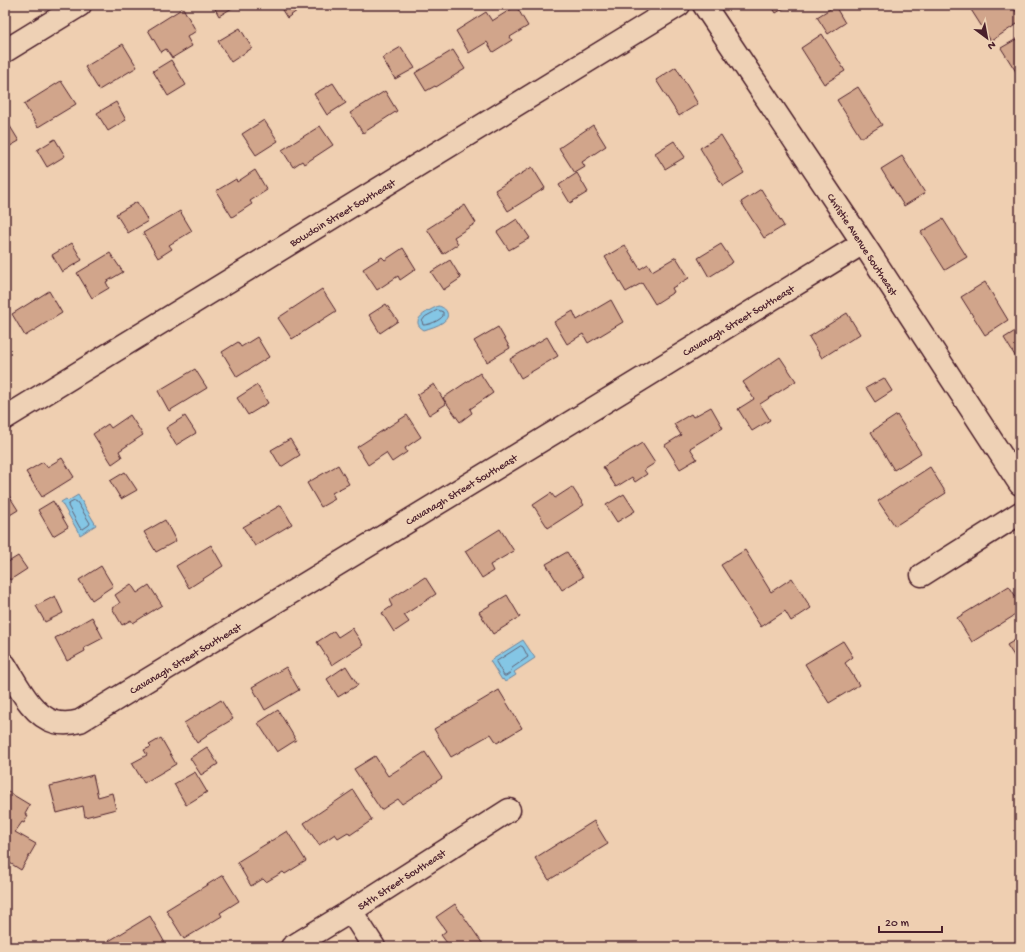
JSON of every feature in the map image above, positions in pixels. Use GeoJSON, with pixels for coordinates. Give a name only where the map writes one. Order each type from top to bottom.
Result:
{"type":"FeatureCollection","features":[{"type":"Feature","properties":{"kind":"street"},"geometry":{"type":"LineString","coordinates":[[5,51],[80,5]]}},
{"type":"Feature","properties":{"kind":"street","name":"Bowdoin Street Southeast"},"geometry":{"type":"LineString","coordinates":[[5,418],[680,5]]}},
{"type":"Feature","properties":{"kind":"street","name":"Christie Avenue Southeast"},"geometry":{"type":"LineString","coordinates":[[704,5],[863,243],[1020,484]]}},
{"type":"Feature","properties":{"kind":"street","name":"Cavanagh Street Southeast"},"geometry":{"type":"LineString","coordinates":[[5,665],[37,712],[55,722],[71,723],[80,721],[103,709],[863,243]]}},
{"type":"Feature","properties":{"kind":"street"},"geometry":{"type":"LineString","coordinates":[[922,575],[1020,513]]}},
{"type":"Feature","properties":{"kind":"street","name":"54th Street Southeast"},"geometry":{"type":"LineString","coordinates":[[292,947],[351,912],[509,810]]}},
{"type":"Feature","properties":{"kind":"street"},"geometry":{"type":"LineString","coordinates":[[351,912],[374,947]]}},
{"type":"Feature","properties":{"kind":"water"},"geometry":{"type":"Polygon","coordinates":[[[438,306],[447,312],[446,320],[439,325],[424,330],[419,326],[419,319],[438,306]]]}},
{"type":"Feature","properties":{"kind":"water"},"geometry":{"type":"Polygon","coordinates":[[[78,495],[96,525],[80,535],[61,502],[66,499],[68,501],[78,495]]]}},
{"type":"Feature","properties":{"kind":"water"},"geometry":{"type":"Polygon","coordinates":[[[523,640],[535,658],[514,672],[516,675],[505,682],[503,679],[502,680],[490,661],[523,640]]]}},
{"type":"Feature","properties":{"kind":"building"},"geometry":{"type":"Polygon","coordinates":[[[213,5],[237,5],[219,16],[213,5]]]}},
{"type":"Feature","properties":{"kind":"building"},"geometry":{"type":"Polygon","coordinates":[[[279,5],[304,5],[304,6],[287,18],[279,5]]]}},
{"type":"Feature","properties":{"kind":"building"},"geometry":{"type":"Polygon","coordinates":[[[771,5],[789,5],[776,13],[771,5]]]}},
{"type":"Feature","properties":{"kind":"building"},"geometry":{"type":"Polygon","coordinates":[[[968,5],[1012,5],[1020,18],[1020,22],[991,41],[968,5]]]}},
{"type":"Feature","properties":{"kind":"building"},"geometry":{"type":"Polygon","coordinates":[[[516,6],[528,26],[510,37],[512,40],[493,52],[487,42],[469,53],[456,31],[486,12],[492,21],[516,6]]]}},
{"type":"Feature","properties":{"kind":"building"},"geometry":{"type":"Polygon","coordinates":[[[835,6],[845,23],[828,34],[817,17],[835,6]]]}},
{"type":"Feature","properties":{"kind":"building"},"geometry":{"type":"Polygon","coordinates":[[[183,8],[196,31],[187,37],[192,46],[172,58],[166,49],[161,52],[148,30],[183,8]]]}},
{"type":"Feature","properties":{"kind":"building"},"geometry":{"type":"Polygon","coordinates":[[[240,28],[252,48],[231,62],[218,41],[240,28]]]}},
{"type":"Feature","properties":{"kind":"building"},"geometry":{"type":"Polygon","coordinates":[[[822,34],[845,71],[824,84],[801,48],[822,34]]]}},
{"type":"Feature","properties":{"kind":"building"},"geometry":{"type":"Polygon","coordinates":[[[1020,37],[1020,78],[1001,48],[1020,37]]]}},
{"type":"Feature","properties":{"kind":"building"},"geometry":{"type":"Polygon","coordinates":[[[123,44],[137,67],[99,90],[85,67],[123,44]]]}},
{"type":"Feature","properties":{"kind":"building"},"geometry":{"type":"Polygon","coordinates":[[[401,47],[415,68],[395,79],[382,58],[401,47]]]}},
{"type":"Feature","properties":{"kind":"building"},"geometry":{"type":"Polygon","coordinates":[[[453,50],[465,69],[436,87],[435,86],[426,91],[415,73],[453,50]]]}},
{"type":"Feature","properties":{"kind":"building"},"geometry":{"type":"Polygon","coordinates":[[[171,60],[186,85],[168,96],[153,71],[171,60]]]}},
{"type":"Feature","properties":{"kind":"building"},"geometry":{"type":"Polygon","coordinates":[[[676,67],[698,104],[679,116],[656,80],[676,67]]]}},
{"type":"Feature","properties":{"kind":"building"},"geometry":{"type":"Polygon","coordinates":[[[61,81],[76,104],[38,127],[24,104],[61,81]]]}},
{"type":"Feature","properties":{"kind":"building"},"geometry":{"type":"Polygon","coordinates":[[[333,83],[346,103],[327,115],[314,94],[333,83]]]}},
{"type":"Feature","properties":{"kind":"building"},"geometry":{"type":"Polygon","coordinates":[[[858,87],[882,125],[861,138],[837,100],[858,87]]]}},
{"type":"Feature","properties":{"kind":"building"},"geometry":{"type":"Polygon","coordinates":[[[385,91],[397,111],[363,133],[350,113],[385,91]]]}},
{"type":"Feature","properties":{"kind":"building"},"geometry":{"type":"Polygon","coordinates":[[[116,102],[126,120],[108,131],[97,113],[116,102]]]}},
{"type":"Feature","properties":{"kind":"building"},"geometry":{"type":"Polygon","coordinates":[[[5,118],[19,141],[5,149],[5,118]]]}},
{"type":"Feature","properties":{"kind":"building"},"geometry":{"type":"Polygon","coordinates":[[[264,120],[278,141],[256,155],[242,134],[264,120]]]}},
{"type":"Feature","properties":{"kind":"building"},"geometry":{"type":"Polygon","coordinates":[[[593,125],[606,146],[582,162],[585,167],[575,173],[559,148],[593,125]]]}},
{"type":"Feature","properties":{"kind":"building"},"geometry":{"type":"Polygon","coordinates":[[[320,126],[333,145],[304,164],[302,161],[293,167],[282,150],[320,126]]]}},
{"type":"Feature","properties":{"kind":"building"},"geometry":{"type":"Polygon","coordinates":[[[721,135],[744,173],[723,186],[700,148],[721,135]]]}},
{"type":"Feature","properties":{"kind":"building"},"geometry":{"type":"Polygon","coordinates":[[[55,139],[65,156],[47,167],[37,150],[55,139]]]}},
{"type":"Feature","properties":{"kind":"building"},"geometry":{"type":"Polygon","coordinates":[[[674,141],[685,157],[665,169],[655,153],[674,141]]]}},
{"type":"Feature","properties":{"kind":"building"},"geometry":{"type":"Polygon","coordinates":[[[902,156],[925,193],[904,206],[881,169],[902,156]]]}},
{"type":"Feature","properties":{"kind":"building"},"geometry":{"type":"Polygon","coordinates":[[[532,167],[545,188],[508,211],[495,190],[532,167]]]}},
{"type":"Feature","properties":{"kind":"building"},"geometry":{"type":"Polygon","coordinates":[[[255,170],[267,190],[250,201],[252,204],[232,217],[216,191],[236,179],[237,182],[255,170]]]}},
{"type":"Feature","properties":{"kind":"building"},"geometry":{"type":"Polygon","coordinates":[[[577,173],[588,192],[570,203],[559,185],[577,173]]]}},
{"type":"Feature","properties":{"kind":"building"},"geometry":{"type":"Polygon","coordinates":[[[761,189],[784,226],[764,238],[741,202],[761,189]]]}},
{"type":"Feature","properties":{"kind":"building"},"geometry":{"type":"Polygon","coordinates":[[[137,202],[148,221],[128,233],[116,214],[137,202]]]}},
{"type":"Feature","properties":{"kind":"building"},"geometry":{"type":"Polygon","coordinates":[[[465,205],[476,223],[454,237],[458,244],[443,254],[427,229],[465,205]]]}},
{"type":"Feature","properties":{"kind":"building"},"geometry":{"type":"Polygon","coordinates":[[[180,211],[192,231],[169,245],[172,249],[158,258],[143,233],[180,211]]]}},
{"type":"Feature","properties":{"kind":"building"},"geometry":{"type":"Polygon","coordinates":[[[517,219],[530,238],[509,250],[497,232],[517,219]]]}},
{"type":"Feature","properties":{"kind":"building"},"geometry":{"type":"Polygon","coordinates":[[[943,219],[967,257],[945,270],[921,232],[943,219]]]}},
{"type":"Feature","properties":{"kind":"building"},"geometry":{"type":"Polygon","coordinates":[[[72,243],[82,260],[62,272],[52,255],[72,243]]]}},
{"type":"Feature","properties":{"kind":"building"},"geometry":{"type":"Polygon","coordinates":[[[721,244],[733,262],[709,277],[698,258],[721,244]]]}},
{"type":"Feature","properties":{"kind":"building"},"geometry":{"type":"Polygon","coordinates":[[[625,245],[640,269],[648,264],[652,271],[676,257],[689,278],[672,288],[674,292],[655,304],[642,283],[626,292],[605,257],[625,245]]]}},
{"type":"Feature","properties":{"kind":"building"},"geometry":{"type":"Polygon","coordinates":[[[403,248],[416,269],[400,280],[398,276],[377,290],[363,269],[382,257],[385,260],[403,248]]]}},
{"type":"Feature","properties":{"kind":"building"},"geometry":{"type":"Polygon","coordinates":[[[110,253],[123,272],[106,282],[109,288],[92,298],[77,273],[110,253]]]}},
{"type":"Feature","properties":{"kind":"building"},"geometry":{"type":"Polygon","coordinates":[[[450,260],[461,278],[443,290],[431,272],[450,260]]]}},
{"type":"Feature","properties":{"kind":"building"},"geometry":{"type":"Polygon","coordinates":[[[985,282],[1008,320],[985,335],[961,297],[985,282]]]}},
{"type":"Feature","properties":{"kind":"building"},"geometry":{"type":"Polygon","coordinates":[[[322,289],[336,311],[292,339],[278,318],[322,289]]]}},
{"type":"Feature","properties":{"kind":"building"},"geometry":{"type":"Polygon","coordinates":[[[49,291],[62,313],[25,336],[12,314],[49,291]]]}},
{"type":"Feature","properties":{"kind":"building"},"geometry":{"type":"Polygon","coordinates":[[[611,300],[623,322],[588,343],[583,334],[567,344],[554,322],[573,311],[577,320],[611,300]]]}},
{"type":"Feature","properties":{"kind":"building"},"geometry":{"type":"Polygon","coordinates":[[[386,304],[398,321],[380,333],[369,315],[386,304]]]}},
{"type":"Feature","properties":{"kind":"building"},"geometry":{"type":"Polygon","coordinates":[[[847,313],[860,334],[822,358],[809,337],[847,313]]]}},
{"type":"Feature","properties":{"kind":"building"},"geometry":{"type":"Polygon","coordinates":[[[498,327],[510,348],[487,362],[474,341],[498,327]]]}},
{"type":"Feature","properties":{"kind":"building"},"geometry":{"type":"Polygon","coordinates":[[[1020,328],[1020,364],[1004,338],[1020,328]]]}},
{"type":"Feature","properties":{"kind":"building"},"geometry":{"type":"Polygon","coordinates":[[[257,337],[269,357],[237,377],[222,352],[238,342],[241,347],[257,337]]]}},
{"type":"Feature","properties":{"kind":"building"},"geometry":{"type":"Polygon","coordinates":[[[547,337],[558,356],[521,378],[510,359],[547,337]]]}},
{"type":"Feature","properties":{"kind":"building"},"geometry":{"type":"Polygon","coordinates":[[[780,357],[796,381],[760,404],[770,420],[752,431],[738,409],[754,399],[743,382],[780,357]]]}},
{"type":"Feature","properties":{"kind":"building"},"geometry":{"type":"Polygon","coordinates":[[[195,369],[207,388],[169,411],[158,391],[195,369]]]}},
{"type":"Feature","properties":{"kind":"building"},"geometry":{"type":"Polygon","coordinates":[[[480,373],[493,393],[470,409],[472,413],[460,422],[443,398],[480,373]]]}},
{"type":"Feature","properties":{"kind":"building"},"geometry":{"type":"Polygon","coordinates":[[[884,378],[892,391],[875,402],[866,388],[884,378]]]}},
{"type":"Feature","properties":{"kind":"building"},"geometry":{"type":"Polygon","coordinates":[[[434,384],[446,404],[429,415],[417,395],[434,384]]]}},
{"type":"Feature","properties":{"kind":"building"},"geometry":{"type":"Polygon","coordinates":[[[257,385],[268,403],[248,415],[237,398],[257,385]]]}},
{"type":"Feature","properties":{"kind":"building"},"geometry":{"type":"Polygon","coordinates":[[[711,407],[723,428],[690,448],[697,459],[680,469],[665,445],[681,435],[674,424],[691,414],[693,417],[711,407]]]}},
{"type":"Feature","properties":{"kind":"building"},"geometry":{"type":"Polygon","coordinates":[[[130,415],[143,435],[119,451],[122,457],[112,464],[93,434],[108,424],[111,428],[130,415]]]}},
{"type":"Feature","properties":{"kind":"building"},"geometry":{"type":"Polygon","coordinates":[[[407,415],[421,437],[405,448],[407,452],[392,462],[386,453],[368,465],[357,447],[407,415]]]}},
{"type":"Feature","properties":{"kind":"building"},"geometry":{"type":"Polygon","coordinates":[[[897,415],[921,453],[894,470],[871,432],[897,415]]]}},
{"type":"Feature","properties":{"kind":"building"},"geometry":{"type":"Polygon","coordinates":[[[185,416],[196,433],[176,445],[166,428],[185,416]]]}},
{"type":"Feature","properties":{"kind":"building"},"geometry":{"type":"Polygon","coordinates":[[[290,439],[300,455],[281,467],[271,450],[290,439]]]}},
{"type":"Feature","properties":{"kind":"building"},"geometry":{"type":"Polygon","coordinates":[[[642,443],[655,463],[644,470],[647,474],[635,482],[632,477],[616,487],[603,467],[642,443]]]}},
{"type":"Feature","properties":{"kind":"building"},"geometry":{"type":"Polygon","coordinates":[[[62,458],[74,477],[42,497],[26,472],[43,462],[47,467],[62,458]]]}},
{"type":"Feature","properties":{"kind":"building"},"geometry":{"type":"Polygon","coordinates":[[[338,465],[349,484],[332,493],[335,499],[321,507],[307,483],[338,465]]]}},
{"type":"Feature","properties":{"kind":"building"},"geometry":{"type":"Polygon","coordinates":[[[930,467],[946,493],[895,526],[878,501],[930,467]]]}},
{"type":"Feature","properties":{"kind":"building"},"geometry":{"type":"Polygon","coordinates":[[[125,472],[137,490],[121,499],[110,481],[125,472]]]}},
{"type":"Feature","properties":{"kind":"building"},"geometry":{"type":"Polygon","coordinates":[[[572,487],[584,505],[548,528],[533,505],[551,493],[555,498],[572,487]]]}},
{"type":"Feature","properties":{"kind":"building"},"geometry":{"type":"Polygon","coordinates":[[[6,491],[18,510],[5,518],[5,492],[6,491]]]}},
{"type":"Feature","properties":{"kind":"building"},"geometry":{"type":"Polygon","coordinates":[[[624,494],[635,511],[617,522],[606,505],[624,494]]]}},
{"type":"Feature","properties":{"kind":"building"},"geometry":{"type":"Polygon","coordinates":[[[53,501],[68,527],[53,536],[38,510],[53,501]]]}},
{"type":"Feature","properties":{"kind":"building"},"geometry":{"type":"Polygon","coordinates":[[[281,505],[292,524],[255,546],[243,527],[281,505]]]}},
{"type":"Feature","properties":{"kind":"building"},"geometry":{"type":"Polygon","coordinates":[[[165,520],[176,541],[156,552],[144,532],[165,520]]]}},
{"type":"Feature","properties":{"kind":"building"},"geometry":{"type":"Polygon","coordinates":[[[500,529],[514,551],[490,565],[493,571],[482,578],[465,551],[500,529]]]}},
{"type":"Feature","properties":{"kind":"building"},"geometry":{"type":"Polygon","coordinates":[[[211,545],[223,566],[189,588],[176,566],[211,545]]]}},
{"type":"Feature","properties":{"kind":"building"},"geometry":{"type":"Polygon","coordinates":[[[745,550],[771,592],[792,578],[811,608],[791,621],[785,611],[761,627],[721,565],[745,550]]]}},
{"type":"Feature","properties":{"kind":"building"},"geometry":{"type":"Polygon","coordinates":[[[567,552],[583,577],[562,590],[546,564],[567,552]]]}},
{"type":"Feature","properties":{"kind":"building"},"geometry":{"type":"Polygon","coordinates":[[[18,556],[27,569],[10,580],[5,573],[5,564],[18,556]]]}},
{"type":"Feature","properties":{"kind":"building"},"geometry":{"type":"Polygon","coordinates":[[[101,566],[113,586],[92,600],[79,580],[101,566]]]}},
{"type":"Feature","properties":{"kind":"building"},"geometry":{"type":"Polygon","coordinates":[[[425,577],[436,594],[404,615],[409,622],[394,632],[382,613],[392,606],[389,600],[425,577]]]}},
{"type":"Feature","properties":{"kind":"building"},"geometry":{"type":"Polygon","coordinates":[[[131,584],[137,593],[149,585],[162,605],[133,623],[131,620],[122,625],[112,608],[120,603],[115,595],[131,584]]]}},
{"type":"Feature","properties":{"kind":"building"},"geometry":{"type":"Polygon","coordinates":[[[1009,586],[1020,603],[1020,612],[972,642],[957,618],[1009,586]]]}},
{"type":"Feature","properties":{"kind":"building"},"geometry":{"type":"Polygon","coordinates":[[[507,595],[520,617],[493,634],[479,612],[507,595]]]}},
{"type":"Feature","properties":{"kind":"building"},"geometry":{"type":"Polygon","coordinates":[[[55,596],[63,613],[45,622],[36,606],[55,596]]]}},
{"type":"Feature","properties":{"kind":"building"},"geometry":{"type":"Polygon","coordinates":[[[92,617],[103,638],[84,648],[85,651],[67,661],[55,638],[92,617]]]}},
{"type":"Feature","properties":{"kind":"building"},"geometry":{"type":"Polygon","coordinates":[[[352,628],[363,645],[332,665],[317,642],[334,631],[338,637],[352,628]]]}},
{"type":"Feature","properties":{"kind":"building"},"geometry":{"type":"Polygon","coordinates":[[[1020,637],[1020,665],[1007,645],[1020,637]]]}},
{"type":"Feature","properties":{"kind":"building"},"geometry":{"type":"Polygon","coordinates":[[[843,641],[853,657],[845,663],[859,685],[829,703],[805,664],[843,641]]]}},
{"type":"Feature","properties":{"kind":"building"},"geometry":{"type":"Polygon","coordinates":[[[346,666],[358,685],[338,697],[327,679],[346,666]]]}},
{"type":"Feature","properties":{"kind":"building"},"geometry":{"type":"Polygon","coordinates":[[[286,667],[299,690],[265,710],[252,687],[286,667]]]}},
{"type":"Feature","properties":{"kind":"building"},"geometry":{"type":"Polygon","coordinates":[[[499,690],[522,728],[497,743],[491,734],[451,757],[434,729],[499,690]]]}},
{"type":"Feature","properties":{"kind":"building"},"geometry":{"type":"Polygon","coordinates":[[[221,700],[233,719],[206,735],[207,736],[197,743],[184,723],[221,700]]]}},
{"type":"Feature","properties":{"kind":"building"},"geometry":{"type":"Polygon","coordinates":[[[278,710],[296,740],[277,752],[258,723],[278,710]]]}},
{"type":"Feature","properties":{"kind":"building"},"geometry":{"type":"Polygon","coordinates":[[[161,738],[176,764],[144,783],[132,763],[147,755],[144,750],[151,747],[149,745],[161,738]]]}},
{"type":"Feature","properties":{"kind":"building"},"geometry":{"type":"Polygon","coordinates":[[[207,747],[218,764],[201,775],[190,758],[207,747]]]}},
{"type":"Feature","properties":{"kind":"building"},"geometry":{"type":"Polygon","coordinates":[[[425,752],[442,778],[402,804],[398,799],[381,810],[354,769],[375,756],[388,776],[425,752]]]}},
{"type":"Feature","properties":{"kind":"building"},"geometry":{"type":"Polygon","coordinates":[[[195,772],[207,792],[186,805],[174,784],[195,772]]]}},
{"type":"Feature","properties":{"kind":"building"},"geometry":{"type":"Polygon","coordinates":[[[93,775],[98,797],[112,793],[116,809],[85,817],[83,806],[57,813],[50,786],[93,775]]]}},
{"type":"Feature","properties":{"kind":"building"},"geometry":{"type":"Polygon","coordinates":[[[5,790],[30,805],[25,814],[28,816],[24,823],[22,822],[15,832],[36,844],[21,870],[5,860],[5,790]]]}},
{"type":"Feature","properties":{"kind":"building"},"geometry":{"type":"Polygon","coordinates":[[[353,790],[372,820],[350,835],[348,832],[338,838],[335,834],[319,845],[304,823],[353,790]]]}},
{"type":"Feature","properties":{"kind":"building"},"geometry":{"type":"Polygon","coordinates":[[[594,821],[608,844],[549,880],[535,858],[594,821]]]}},
{"type":"Feature","properties":{"kind":"building"},"geometry":{"type":"Polygon","coordinates":[[[287,831],[306,861],[285,874],[283,872],[266,882],[263,879],[251,886],[237,862],[287,831]]]}},
{"type":"Feature","properties":{"kind":"building"},"geometry":{"type":"Polygon","coordinates":[[[223,875],[239,901],[220,913],[222,916],[184,939],[166,910],[223,875]]]}},
{"type":"Feature","properties":{"kind":"building"},"geometry":{"type":"Polygon","coordinates":[[[455,904],[485,947],[450,947],[441,935],[446,931],[436,917],[455,904]]]}},
{"type":"Feature","properties":{"kind":"building"},"geometry":{"type":"Polygon","coordinates":[[[150,916],[165,943],[158,947],[99,947],[150,916]]]}}]}
